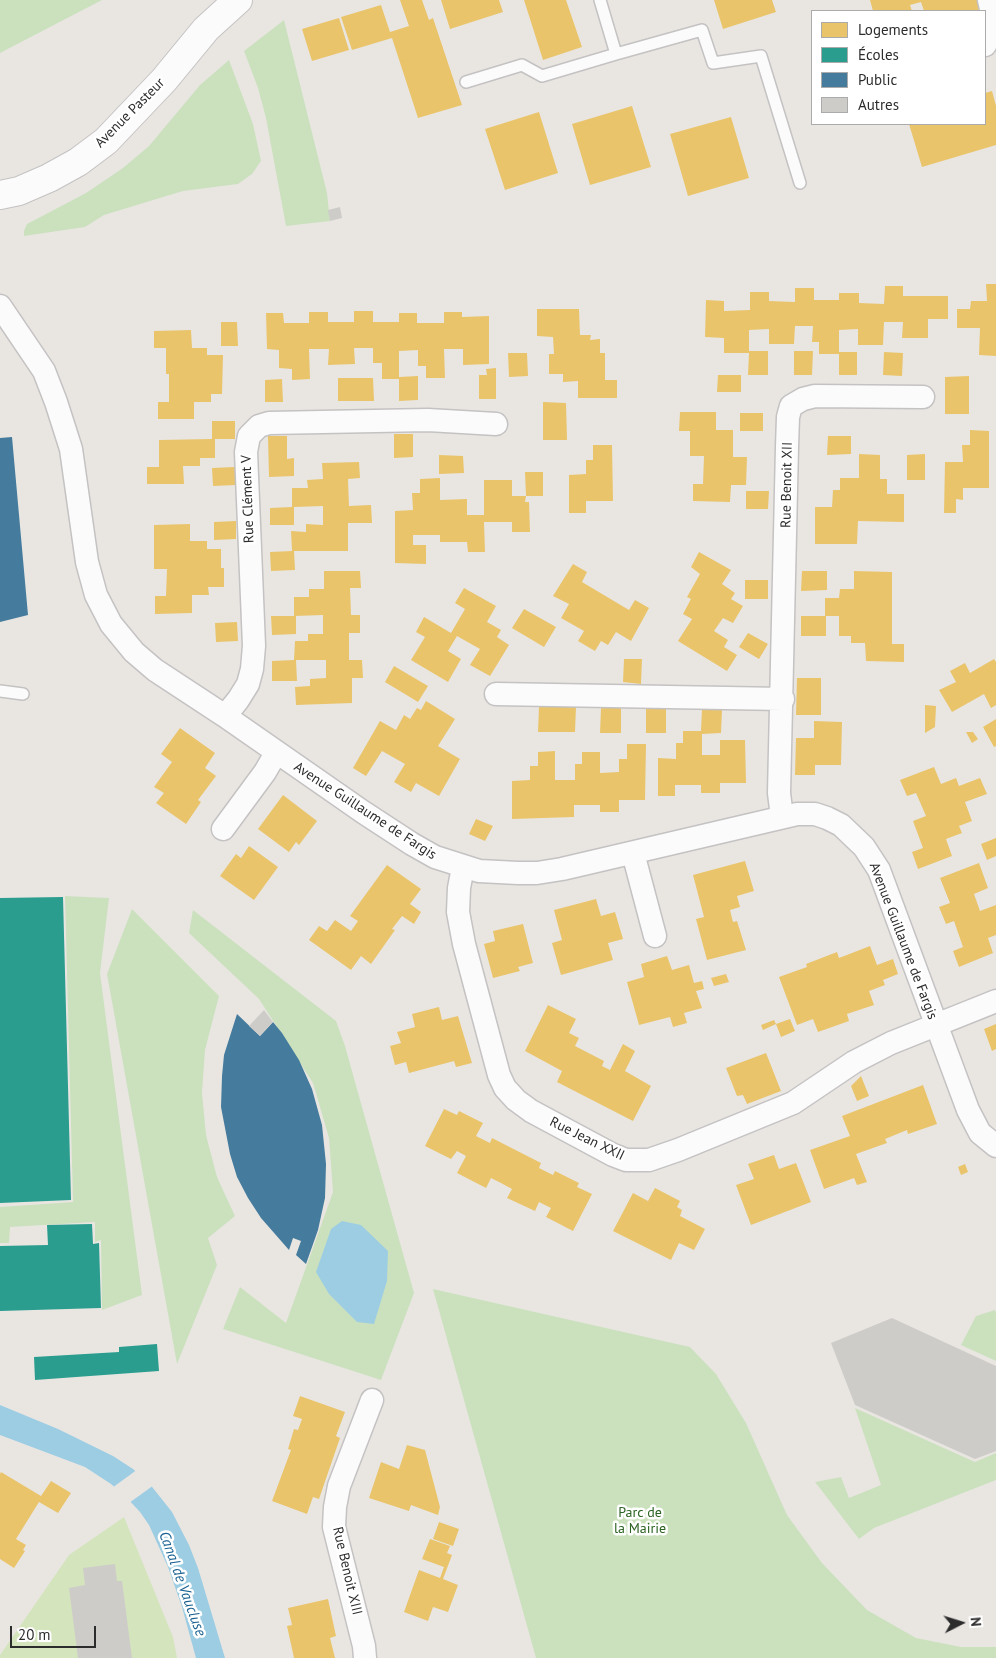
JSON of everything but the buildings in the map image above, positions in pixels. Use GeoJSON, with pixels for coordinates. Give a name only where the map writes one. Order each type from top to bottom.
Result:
{"type":"FeatureCollection","features":[{"type":"Feature","properties":{"kind":"main road","name":"Avenue Pasteur"},"geometry":{"type":"LineString","coordinates":[[0,196],[19,191],[49,178],[78,162],[106,141],[164,80],[206,29],[238,0]]}},
{"type":"Feature","properties":{"kind":"street"},"geometry":{"type":"LineString","coordinates":[[986,43],[991,35],[992,13],[988,0]]}},
{"type":"Feature","properties":{"kind":"street","name":"Avenue Guillaume de Fargis"},"geometry":{"type":"LineString","coordinates":[[0,306],[44,372],[56,402],[71,449],[87,562],[96,595],[111,624],[134,652],[155,670],[412,844],[435,857],[463,867],[498,873],[537,873],[634,853],[782,817],[815,814],[841,825],[864,847],[879,870],[968,1110],[980,1133],[996,1146]]}},
{"type":"Feature","properties":{"kind":"street","name":"Rue Benoit XII"},"geometry":{"type":"LineString","coordinates":[[782,817],[779,793],[788,417],[792,406],[803,399],[815,396],[922,397]]}},
{"type":"Feature","properties":{"kind":"street","name":"Rue Clément V"},"geometry":{"type":"LineString","coordinates":[[225,716],[248,684],[252,668],[254,646],[246,452],[249,436],[258,426],[269,423],[428,420],[496,424]]}},
{"type":"Feature","properties":{"kind":"street"},"geometry":{"type":"LineString","coordinates":[[496,694],[782,699]]}},
{"type":"Feature","properties":{"kind":"street"},"geometry":{"type":"LineString","coordinates":[[223,829],[265,772],[276,753]]}},
{"type":"Feature","properties":{"kind":"street"},"geometry":{"type":"LineString","coordinates":[[634,853],[655,936]]}},
{"type":"Feature","properties":{"kind":"street","name":"Rue Jean XXII"},"geometry":{"type":"LineString","coordinates":[[463,867],[459,888],[458,912],[464,944],[498,1075],[505,1088],[516,1100],[531,1111],[619,1157],[636,1161],[649,1160],[793,1103],[854,1062],[891,1043],[996,1001]]}},
{"type":"Feature","properties":{"kind":"street","name":"Rue Benoit XIII"},"geometry":{"type":"LineString","coordinates":[[365,1658],[364,1646],[334,1527],[339,1486],[372,1400]]}},
{"type":"Feature","properties":{"kind":"lane"},"geometry":{"type":"LineString","coordinates":[[600,0],[616,54]]}},
{"type":"Feature","properties":{"kind":"lane"},"geometry":{"type":"LineString","coordinates":[[466,82],[522,65],[542,76],[702,30],[714,63],[761,56],[800,183]]}},
{"type":"Feature","properties":{"kind":"lane"},"geometry":{"type":"LineString","coordinates":[[0,691],[23,694]]}},
{"type":"Feature","properties":{"kind":"green space"},"geometry":{"type":"Polygon","coordinates":[[[0,0],[102,0],[0,53],[0,0]]]}},
{"type":"Feature","properties":{"kind":"green space"},"geometry":{"type":"Polygon","coordinates":[[[284,20],[327,193],[330,221],[286,226],[266,118],[258,88],[244,51],[284,20]]]}},
{"type":"Feature","properties":{"kind":"green space"},"geometry":{"type":"Polygon","coordinates":[[[229,60],[253,124],[261,161],[252,174],[238,184],[183,191],[104,215],[85,227],[24,236],[27,224],[86,193],[123,168],[149,146],[200,85],[229,60]]]}},
{"type":"Feature","properties":{"kind":"green space"},"geometry":{"type":"Polygon","coordinates":[[[65,896],[109,898],[100,973],[142,1295],[102,1310],[101,1240],[95,1242],[95,1222],[10,1227],[9,1243],[0,1243],[0,1207],[73,1202],[65,896]]]}},
{"type":"Feature","properties":{"kind":"green space"},"geometry":{"type":"Polygon","coordinates":[[[132,909],[219,996],[205,1050],[202,1093],[206,1135],[217,1177],[235,1216],[208,1238],[217,1265],[177,1364],[107,974],[132,909]]]}},
{"type":"Feature","properties":{"kind":"green space"},"geometry":{"type":"Polygon","coordinates":[[[193,910],[336,1021],[345,1046],[414,1293],[381,1380],[223,1329],[240,1287],[286,1323],[333,1192],[329,1138],[313,1083],[259,999],[189,933],[193,910]]]}},
{"type":"Feature","properties":{"kind":"green space","name":"Parc de la Mairie"},"geometry":{"type":"Polygon","coordinates":[[[433,1289],[690,1347],[716,1374],[746,1423],[787,1515],[822,1563],[867,1610],[916,1638],[961,1647],[996,1647],[996,1658],[536,1658],[433,1289]]]}},
{"type":"Feature","properties":{"kind":"green space"},"geometry":{"type":"Polygon","coordinates":[[[995,1310],[996,1361],[961,1345],[976,1316],[995,1310]]]}},
{"type":"Feature","properties":{"kind":"green space"},"geometry":{"type":"Polygon","coordinates":[[[855,1408],[975,1462],[996,1453],[996,1480],[874,1528],[859,1539],[815,1482],[841,1477],[849,1498],[881,1485],[855,1408]]]}},
{"type":"Feature","properties":{"kind":"green space"},"geometry":{"type":"Polygon","coordinates":[[[124,1517],[173,1637],[177,1658],[0,1658],[0,1655],[69,1555],[124,1517]]]}},
{"type":"Feature","properties":{"kind":"water"},"geometry":{"type":"Polygon","coordinates":[[[342,1221],[361,1225],[388,1251],[387,1281],[374,1324],[357,1322],[329,1294],[316,1272],[331,1229],[342,1221]]]}},
{"type":"Feature","properties":{"kind":"water","name":"Canal de Vaucluse"},"geometry":{"type":"Polygon","coordinates":[[[0,1405],[58,1429],[113,1456],[133,1469],[149,1483],[172,1512],[189,1545],[198,1568],[225,1658],[196,1658],[182,1607],[168,1567],[149,1525],[140,1512],[111,1484],[85,1467],[0,1435],[0,1405]]]}},
{"type":"Feature","properties":{"kind":"pier"},"geometry":{"type":"Polygon","coordinates":[[[138,1469],[154,1485],[129,1503],[112,1488],[138,1469]]]}}]}
